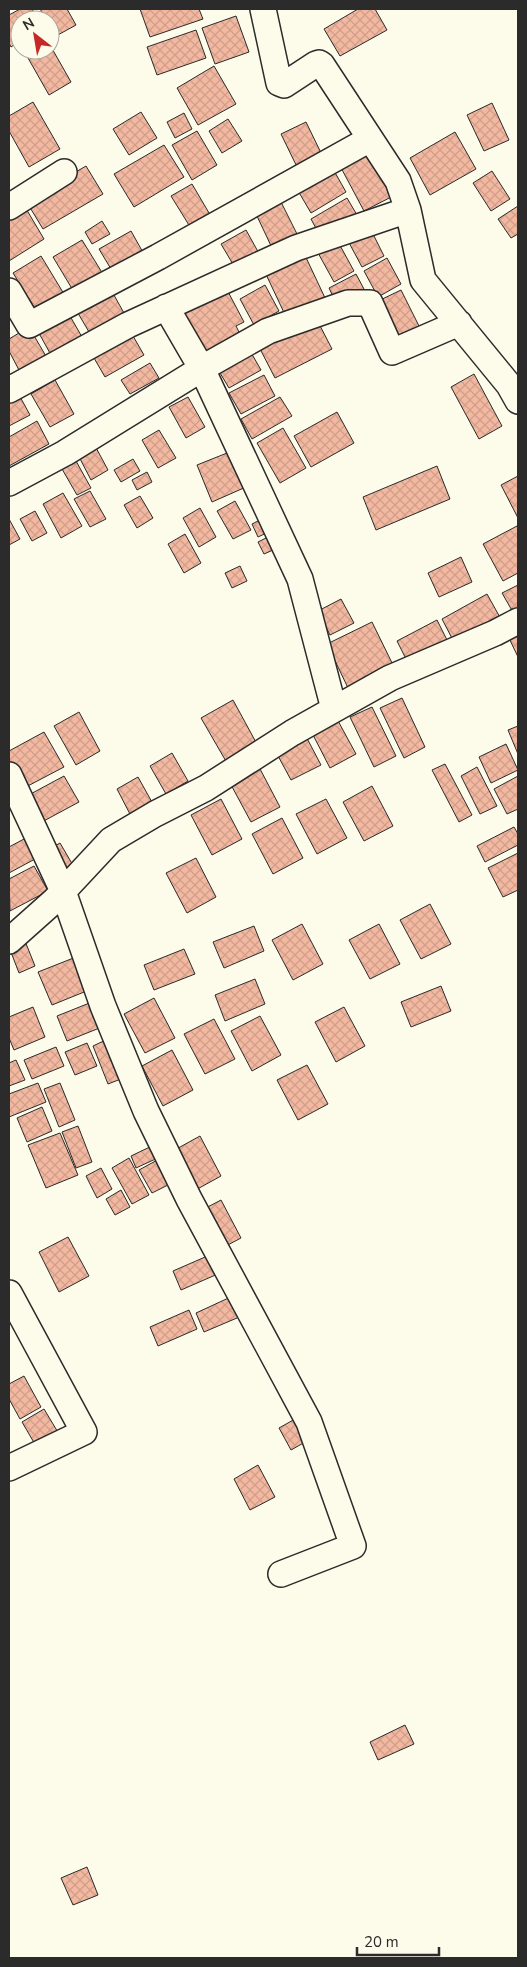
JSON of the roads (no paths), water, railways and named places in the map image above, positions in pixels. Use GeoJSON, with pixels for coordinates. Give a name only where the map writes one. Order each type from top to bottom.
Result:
{"type":"FeatureCollection","features":[{"type":"Feature","properties":{"kind":"street"},"geometry":{"type":"LineString","coordinates":[[263,9],[280,83],[284,84],[319,63],[398,181],[408,210],[424,280],[509,385],[518,401]]}},
{"type":"Feature","properties":{"kind":"street"},"geometry":{"type":"LineString","coordinates":[[9,291],[29,325],[158,257],[370,139]]}},
{"type":"Feature","properties":{"kind":"street"},"geometry":{"type":"LineString","coordinates":[[9,207],[64,172]]}},
{"type":"Feature","properties":{"kind":"street"},"geometry":{"type":"LineString","coordinates":[[9,390],[128,325],[296,248],[408,210]]}},
{"type":"Feature","properties":{"kind":"street"},"geometry":{"type":"LineString","coordinates":[[9,483],[66,453],[202,369],[268,331],[348,303],[370,303],[392,352],[459,323]]}},
{"type":"Feature","properties":{"kind":"street"},"geometry":{"type":"LineString","coordinates":[[166,307],[202,369],[300,579],[334,709]]}},
{"type":"Feature","properties":{"kind":"street"},"geometry":{"type":"LineString","coordinates":[[9,941],[63,891],[111,840],[155,814],[206,788],[292,733],[390,678],[495,633],[518,621]]}},
{"type":"Feature","properties":{"kind":"street"},"geometry":{"type":"LineString","coordinates":[[9,775],[63,891],[103,1006],[146,1112],[189,1199],[309,1422],[353,1546],[281,1574]]}},
{"type":"Feature","properties":{"kind":"street"},"geometry":{"type":"LineString","coordinates":[[9,1293],[84,1432],[9,1468]]}}]}
